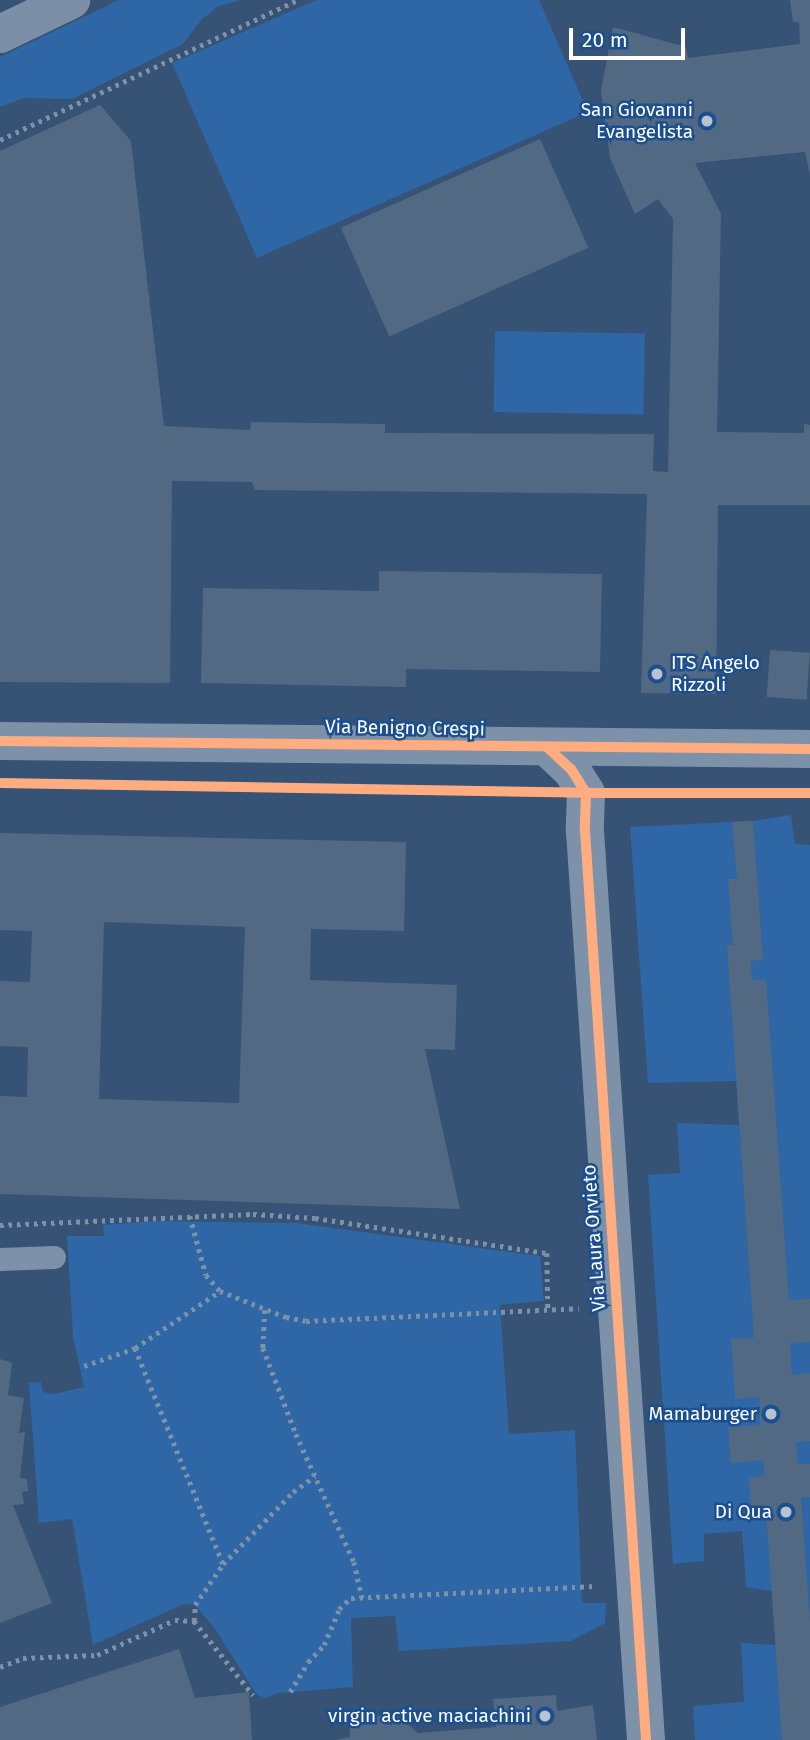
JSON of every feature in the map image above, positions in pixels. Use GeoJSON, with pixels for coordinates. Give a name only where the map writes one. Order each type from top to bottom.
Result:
{"type":"FeatureCollection","features":[{"type":"Feature","properties":{"kind":"main road"},"geometry":{"type":"LineString","coordinates":[[0,34],[71,0]]}},
{"type":"Feature","properties":{"kind":"street","name":"Via Benigno Crespi"},"geometry":{"type":"LineString","coordinates":[[0,741],[810,750]]}},
{"type":"Feature","properties":{"kind":"street"},"geometry":{"type":"LineString","coordinates":[[547,747],[571,769],[586,793],[602,770],[625,748]]}},
{"type":"Feature","properties":{"kind":"street","name":"Via Laura Orvieto"},"geometry":{"type":"LineString","coordinates":[[586,793],[587,858],[646,1740]]}},
{"type":"Feature","properties":{"kind":"lane"},"geometry":{"type":"LineString","coordinates":[[0,1259],[54,1257]]}},
{"type":"Feature","properties":{"kind":"path"},"geometry":{"type":"LineString","coordinates":[[0,140],[297,0]]}},
{"type":"Feature","properties":{"kind":"path"},"geometry":{"type":"LineString","coordinates":[[0,1225],[253,1214],[315,1218],[547,1253],[548,1309]]}},
{"type":"Feature","properties":{"kind":"path"},"geometry":{"type":"LineString","coordinates":[[190,1216],[206,1275],[220,1291],[265,1310],[306,1321],[585,1308]]}},
{"type":"Feature","properties":{"kind":"path"},"geometry":{"type":"LineString","coordinates":[[84,1367],[135,1348],[220,1291]]}},
{"type":"Feature","properties":{"kind":"path"},"geometry":{"type":"LineString","coordinates":[[265,1310],[263,1348],[315,1476],[354,1562],[362,1598]]}},
{"type":"Feature","properties":{"kind":"path"},"geometry":{"type":"LineString","coordinates":[[135,1348],[223,1564]]}},
{"type":"Feature","properties":{"kind":"path"},"geometry":{"type":"LineString","coordinates":[[253,1695],[194,1621],[195,1605],[223,1564],[293,1492],[315,1476]]}},
{"type":"Feature","properties":{"kind":"path"},"geometry":{"type":"LineString","coordinates":[[289,1692],[308,1661],[324,1645],[339,1609],[351,1598],[587,1585],[605,1587]]}},
{"type":"Feature","properties":{"kind":"path"},"geometry":{"type":"LineString","coordinates":[[0,1667],[23,1658],[97,1655],[175,1619],[194,1621]]}},
{"type":"Feature","properties":{"kind":"shaded area"},"geometry":{"type":"Polygon","coordinates":[[[119,0],[241,0],[219,6],[202,19],[183,44],[72,99],[24,98],[0,107],[0,57],[119,0]]]}},
{"type":"Feature","properties":{"kind":"shaded area"},"geometry":{"type":"Polygon","coordinates":[[[316,0],[539,0],[588,112],[257,258],[172,63],[316,0]]]}},
{"type":"Feature","properties":{"kind":"shaded area"},"geometry":{"type":"Polygon","coordinates":[[[495,331],[645,334],[644,415],[494,412],[495,331]]]}},
{"type":"Feature","properties":{"kind":"shaded area"},"geometry":{"type":"Polygon","coordinates":[[[791,815],[795,844],[810,845],[810,1740],[695,1740],[693,1706],[744,1702],[741,1643],[776,1645],[772,1591],[746,1587],[742,1531],[704,1534],[704,1561],[673,1564],[648,1175],[680,1173],[677,1123],[739,1125],[736,1081],[648,1083],[630,827],[753,821],[791,815]]]}},
{"type":"Feature","properties":{"kind":"shaded area"},"geometry":{"type":"Polygon","coordinates":[[[156,1221],[297,1223],[540,1256],[544,1301],[500,1305],[509,1434],[575,1430],[582,1603],[606,1603],[605,1623],[571,1641],[399,1651],[395,1616],[351,1618],[353,1687],[278,1693],[266,1698],[257,1695],[215,1629],[195,1605],[184,1604],[93,1645],[72,1519],[39,1523],[29,1383],[41,1382],[43,1392],[54,1394],[84,1387],[73,1337],[67,1236],[104,1236],[103,1225],[156,1221]]]}},
{"type":"Feature","properties":{"kind":"building"},"geometry":{"type":"Polygon","coordinates":[[[790,0],[810,0],[810,175],[805,152],[695,163],[721,214],[717,432],[804,433],[804,424],[810,425],[810,505],[718,505],[716,694],[641,693],[647,494],[255,490],[252,482],[172,481],[170,683],[0,682],[0,151],[100,105],[131,141],[164,426],[250,430],[251,422],[385,424],[385,433],[654,434],[653,471],[668,472],[673,219],[658,199],[635,214],[610,158],[601,91],[613,27],[686,47],[688,58],[800,44],[799,22],[793,22],[790,0]]]}},
{"type":"Feature","properties":{"kind":"building"},"geometry":{"type":"Polygon","coordinates":[[[540,139],[588,248],[389,336],[341,228],[540,139]]]}},
{"type":"Feature","properties":{"kind":"building"},"geometry":{"type":"Polygon","coordinates":[[[379,571],[602,574],[600,672],[406,669],[406,687],[201,683],[203,588],[379,591],[379,571]]]}},
{"type":"Feature","properties":{"kind":"building"},"geometry":{"type":"Polygon","coordinates":[[[770,650],[810,653],[807,700],[767,697],[770,650]]]}},
{"type":"Feature","properties":{"kind":"building"},"geometry":{"type":"Polygon","coordinates":[[[753,821],[763,960],[751,961],[752,980],[766,979],[789,1300],[810,1299],[810,1342],[790,1343],[792,1375],[810,1373],[810,1441],[796,1442],[798,1464],[810,1464],[810,1497],[801,1497],[810,1622],[810,1740],[782,1740],[766,1510],[751,1510],[749,1477],[765,1476],[763,1460],[731,1463],[728,1427],[760,1425],[759,1397],[735,1399],[731,1339],[754,1338],[727,945],[733,945],[728,879],[737,879],[732,822],[753,821]]]}},
{"type":"Feature","properties":{"kind":"building"},"geometry":{"type":"Polygon","coordinates":[[[0,833],[406,842],[404,931],[311,929],[310,980],[457,985],[455,1050],[425,1049],[460,1209],[0,1194],[0,1096],[27,1097],[28,1047],[0,1046],[0,981],[30,982],[32,931],[0,930],[0,833]],[[104,922],[99,1099],[239,1103],[245,927],[104,922]]]}},
{"type":"Feature","properties":{"kind":"building"},"geometry":{"type":"Polygon","coordinates":[[[0,1359],[12,1363],[8,1395],[24,1398],[19,1433],[25,1432],[20,1478],[27,1479],[28,1491],[22,1492],[24,1504],[13,1505],[52,1603],[0,1623],[0,1359]]]}},
{"type":"Feature","properties":{"kind":"building"},"geometry":{"type":"Polygon","coordinates":[[[179,1649],[195,1698],[249,1692],[252,1740],[0,1740],[0,1707],[179,1649]]]}},
{"type":"Feature","properties":{"kind":"building","name":"virgin active maciachini"},"geometry":{"type":"Polygon","coordinates":[[[556,1695],[557,1711],[593,1705],[597,1740],[337,1740],[350,1737],[350,1717],[397,1715],[418,1733],[496,1727],[493,1699],[556,1695]]]}},
{"type":"Feature","properties":{"kind":"cycle path"},"geometry":{"type":"LineString","coordinates":[[0,741],[810,749]]}},
{"type":"Feature","properties":{"kind":"cycle path"},"geometry":{"type":"LineString","coordinates":[[547,747],[571,769],[586,793],[585,831],[646,1740]]}},
{"type":"Feature","properties":{"kind":"cycle path"},"geometry":{"type":"LineString","coordinates":[[0,783],[602,793],[810,793]]}},
{"type":"Feature","properties":{"kind":"place","name":"San Giovanni Evangelista"},"geometry":{"type":"Point","coordinates":[707,121]}},
{"type":"Feature","properties":{"kind":"place","name":"ITS Angelo Rizzoli"},"geometry":{"type":"Point","coordinates":[657,674]}},
{"type":"Feature","properties":{"kind":"place","name":"Mamaburger"},"geometry":{"type":"Point","coordinates":[771,1414]}},
{"type":"Feature","properties":{"kind":"place","name":"Di Qua"},"geometry":{"type":"Point","coordinates":[786,1512]}},
{"type":"Feature","properties":{"kind":"place","name":"virgin active maciachini"},"geometry":{"type":"Point","coordinates":[545,1716]}}]}
